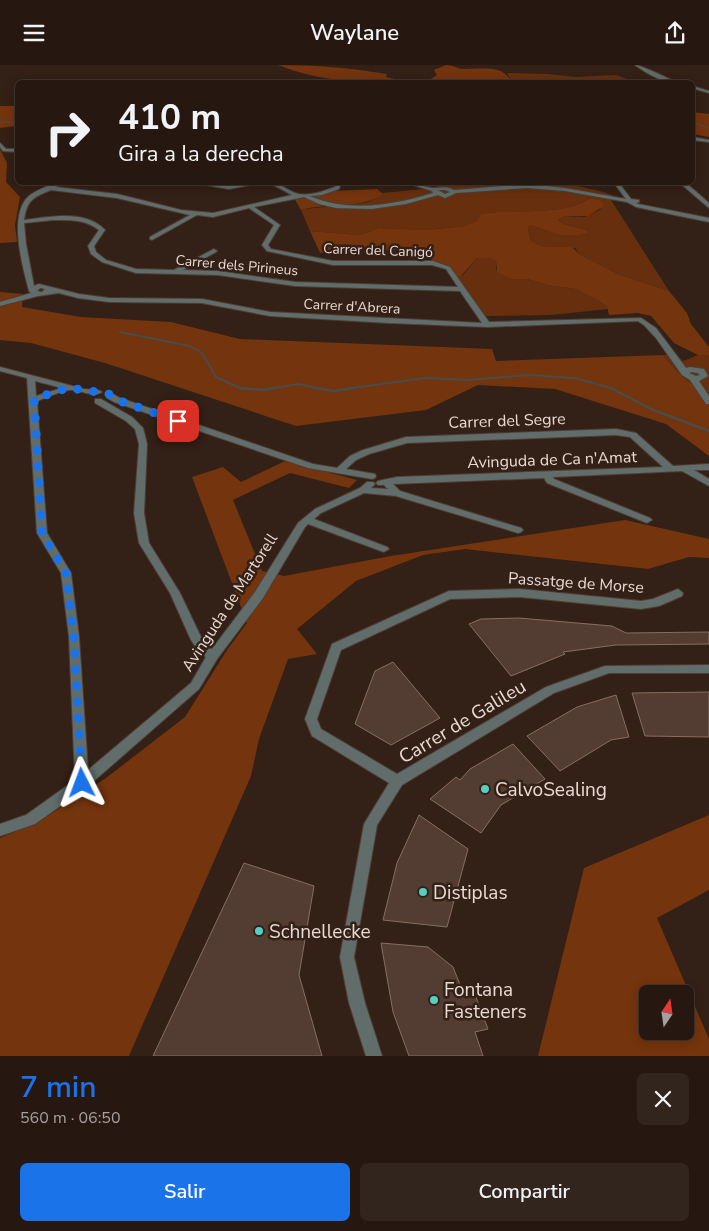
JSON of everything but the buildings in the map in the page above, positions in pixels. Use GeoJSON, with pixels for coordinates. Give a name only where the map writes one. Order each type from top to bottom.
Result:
{"type":"FeatureCollection","features":[{"type":"Feature","properties":{"kind":"street"},"geometry":{"type":"LineString","coordinates":[[636,65],[652,75],[666,80]]}},
{"type":"Feature","properties":{"kind":"street"},"geometry":{"type":"LineString","coordinates":[[695,88],[709,92]]}},
{"type":"Feature","properties":{"kind":"street"},"geometry":{"type":"LineString","coordinates":[[695,139],[709,141]]}},
{"type":"Feature","properties":{"kind":"street"},"geometry":{"type":"LineString","coordinates":[[0,144],[5,150],[15,151]]}},
{"type":"Feature","properties":{"kind":"street"},"geometry":{"type":"LineString","coordinates":[[34,292],[23,249],[22,223],[25,204],[29,198],[56,185]]}},
{"type":"Feature","properties":{"kind":"street"},"geometry":{"type":"LineString","coordinates":[[213,185],[229,187],[244,185]]}},
{"type":"Feature","properties":{"kind":"street"},"geometry":{"type":"LineString","coordinates":[[277,185],[310,199],[331,204],[371,207],[405,203],[435,192]]}},
{"type":"Feature","properties":{"kind":"street"},"geometry":{"type":"LineString","coordinates":[[51,188],[134,199],[195,214],[213,215],[332,191],[338,185]]}},
{"type":"Feature","properties":{"kind":"street"},"geometry":{"type":"LineString","coordinates":[[419,185],[448,195],[454,192],[500,187],[543,187],[629,199],[639,203],[708,216]]}},
{"type":"Feature","properties":{"kind":"street"},"geometry":{"type":"LineString","coordinates":[[618,185],[629,199]]}},
{"type":"Feature","properties":{"kind":"street"},"geometry":{"type":"LineString","coordinates":[[685,185],[709,206]]}},
{"type":"Feature","properties":{"kind":"street","name":"Carrer del Canigó"},"geometry":{"type":"LineString","coordinates":[[251,208],[268,217],[277,225],[266,245],[269,250],[333,263],[433,263],[448,268],[460,289],[487,325]]}},
{"type":"Feature","properties":{"kind":"street"},"geometry":{"type":"LineString","coordinates":[[152,238],[195,214]]}},
{"type":"Feature","properties":{"kind":"street","name":"Carrer dels Pirineus"},"geometry":{"type":"LineString","coordinates":[[22,223],[66,218],[90,222],[102,230],[91,246],[93,253],[104,261],[136,271],[218,273],[295,284],[460,289]]}},
{"type":"Feature","properties":{"kind":"street"},"geometry":{"type":"LineString","coordinates":[[177,271],[214,251]]}},
{"type":"Feature","properties":{"kind":"street"},"geometry":{"type":"LineString","coordinates":[[28,272],[46,289]]}},
{"type":"Feature","properties":{"kind":"street"},"geometry":{"type":"LineString","coordinates":[[0,304],[34,292],[37,287],[46,289]]}},
{"type":"Feature","properties":{"kind":"street","name":"Carrer d'Abrera"},"geometry":{"type":"LineString","coordinates":[[46,289],[109,300],[202,301],[270,314],[487,325],[639,319],[648,323],[674,357]]}},
{"type":"Feature","properties":{"kind":"street"},"geometry":{"type":"LineString","coordinates":[[674,357],[688,376],[700,377]]}},
{"type":"Feature","properties":{"kind":"street"},"geometry":{"type":"LineString","coordinates":[[674,357],[700,377],[709,402]]}},
{"type":"Feature","properties":{"kind":"street"},"geometry":{"type":"LineString","coordinates":[[0,369],[84,391],[302,463],[358,474],[397,493],[518,530]]}},
{"type":"Feature","properties":{"kind":"street"},"geometry":{"type":"LineString","coordinates":[[31,377],[42,533],[66,573],[74,637],[82,783]]}},
{"type":"Feature","properties":{"kind":"street"},"geometry":{"type":"LineString","coordinates":[[34,399],[70,387]]}},
{"type":"Feature","properties":{"kind":"street"},"geometry":{"type":"LineString","coordinates":[[103,398],[138,428],[143,444],[139,513],[144,543],[175,593],[195,637],[203,649],[212,656]]}},
{"type":"Feature","properties":{"kind":"street","name":"Carrer del Segre"},"geometry":{"type":"LineString","coordinates":[[339,471],[353,458],[366,452],[406,441],[439,437],[616,432],[632,435],[671,469]]}},
{"type":"Feature","properties":{"kind":"street","name":"Avinguda de Ca n'Amat"},"geometry":{"type":"LineString","coordinates":[[374,482],[709,467]]}},
{"type":"Feature","properties":{"kind":"street"},"geometry":{"type":"LineString","coordinates":[[685,469],[709,483]]}},
{"type":"Feature","properties":{"kind":"street"},"geometry":{"type":"LineString","coordinates":[[546,475],[550,481],[646,520]]}},
{"type":"Feature","properties":{"kind":"street"},"geometry":{"type":"LineString","coordinates":[[374,482],[397,493]]}},
{"type":"Feature","properties":{"kind":"street","name":"Avinguda de Martorell"},"geometry":{"type":"LineString","coordinates":[[0,830],[30,820],[82,783],[195,686],[212,656],[259,595],[291,539],[306,520],[318,511],[374,482]]}},
{"type":"Feature","properties":{"kind":"street"},"geometry":{"type":"LineString","coordinates":[[306,520],[384,549]]}},
{"type":"Feature","properties":{"kind":"street","name":"Passatge de Morse"},"geometry":{"type":"LineString","coordinates":[[397,781],[316,732],[311,719],[336,647],[449,595],[520,593],[641,605],[655,603],[678,593]]}},
{"type":"Feature","properties":{"kind":"street","name":"Carrer de Galileu"},"geometry":{"type":"LineString","coordinates":[[374,1056],[357,1003],[347,957],[371,824],[397,781],[550,690],[609,669],[709,669]]}},
{"type":"Feature","properties":{"kind":"shaded area"},"geometry":{"type":"Polygon","coordinates":[[[278,65],[360,70],[387,74],[386,77],[399,80],[342,80],[294,71],[278,65]]]}},
{"type":"Feature","properties":{"kind":"shaded area"},"geometry":{"type":"Polygon","coordinates":[[[446,65],[462,69],[493,69],[504,73],[510,80],[429,80],[437,75],[434,70],[446,65]]]}},
{"type":"Feature","properties":{"kind":"shaded area"},"geometry":{"type":"Polygon","coordinates":[[[507,73],[575,77],[616,75],[630,80],[511,80],[507,73]]]}},
{"type":"Feature","properties":{"kind":"shaded area"},"geometry":{"type":"Polygon","coordinates":[[[0,106],[15,106],[15,126],[0,128],[0,106]]]}},
{"type":"Feature","properties":{"kind":"shaded area"},"geometry":{"type":"Polygon","coordinates":[[[695,112],[709,114],[709,137],[695,134],[695,112]]]}},
{"type":"Feature","properties":{"kind":"shaded area"},"geometry":{"type":"Polygon","coordinates":[[[0,149],[7,163],[6,182],[20,197],[15,225],[17,242],[0,243],[0,149]]]}},
{"type":"Feature","properties":{"kind":"shaded area"},"geometry":{"type":"Polygon","coordinates":[[[443,185],[566,185],[593,189],[612,195],[611,200],[669,291],[620,275],[579,254],[575,248],[545,247],[531,241],[528,228],[530,225],[559,235],[588,233],[587,230],[563,224],[558,220],[565,216],[585,217],[601,209],[590,198],[566,208],[481,214],[476,221],[465,226],[426,230],[379,228],[360,235],[310,231],[301,210],[357,204],[368,202],[377,198],[382,193],[443,185]]]}},
{"type":"Feature","properties":{"kind":"shaded area"},"geometry":{"type":"Polygon","coordinates":[[[377,189],[382,193],[381,196],[361,203],[321,206],[301,210],[294,198],[335,191],[377,189]]]}},
{"type":"Feature","properties":{"kind":"shaded area"},"geometry":{"type":"Polygon","coordinates":[[[590,198],[601,201],[604,206],[588,216],[565,216],[558,220],[563,224],[587,230],[588,233],[559,235],[530,225],[528,228],[531,241],[545,247],[572,247],[579,254],[620,275],[669,291],[687,313],[691,324],[709,347],[709,355],[698,355],[674,343],[651,316],[638,313],[609,315],[607,306],[576,289],[547,285],[527,279],[512,279],[497,272],[496,261],[489,258],[477,258],[461,276],[456,276],[451,268],[433,261],[423,249],[320,253],[310,231],[360,235],[379,228],[426,230],[465,226],[476,221],[481,214],[566,208],[590,198]]]}},
{"type":"Feature","properties":{"kind":"shaded area"},"geometry":{"type":"Polygon","coordinates":[[[477,258],[491,258],[496,261],[496,270],[512,279],[527,279],[547,285],[576,289],[607,306],[608,309],[551,315],[486,316],[456,276],[462,276],[477,258]]]}},
{"type":"Feature","properties":{"kind":"shaded area"},"geometry":{"type":"Polygon","coordinates":[[[0,292],[23,294],[22,307],[81,317],[171,322],[240,339],[492,349],[496,361],[663,355],[683,377],[709,393],[709,456],[666,424],[555,389],[478,385],[426,410],[296,426],[105,363],[31,343],[0,340],[0,292]]]}},
{"type":"Feature","properties":{"kind":"shaded area"},"geometry":{"type":"Polygon","coordinates":[[[676,354],[683,361],[698,355],[709,355],[709,393],[683,377],[663,355],[676,354]]]}},
{"type":"Feature","properties":{"kind":"shaded area"},"geometry":{"type":"Polygon","coordinates":[[[285,461],[357,480],[349,488],[290,473],[233,500],[262,571],[284,576],[391,556],[625,520],[709,539],[709,558],[689,557],[648,569],[465,549],[423,555],[356,581],[297,629],[317,654],[288,659],[259,739],[251,776],[129,1056],[0,1056],[0,838],[40,821],[106,778],[185,717],[227,650],[247,623],[192,477],[223,467],[241,482],[285,461]]]}},
{"type":"Feature","properties":{"kind":"shaded area"},"geometry":{"type":"Polygon","coordinates":[[[709,815],[709,890],[657,918],[686,985],[639,985],[639,1040],[694,1040],[694,1004],[709,1039],[709,1056],[538,1056],[584,868],[709,815]]]}},
{"type":"Feature","properties":{"kind":"waterway"},"geometry":{"type":"LineString","coordinates":[[0,122],[15,122]]}},
{"type":"Feature","properties":{"kind":"waterway"},"geometry":{"type":"LineString","coordinates":[[695,123],[709,128]]}},
{"type":"Feature","properties":{"kind":"waterway"},"geometry":{"type":"LineString","coordinates":[[120,332],[190,346],[202,353],[216,377],[242,389],[250,389]]}},
{"type":"Feature","properties":{"kind":"waterway"},"geometry":{"type":"LineString","coordinates":[[345,389],[425,378],[468,380],[529,375],[575,378],[612,388]]}},
{"type":"Feature","properties":{"kind":"waterway"},"geometry":{"type":"LineString","coordinates":[[267,389],[299,384],[317,388]]}},
{"type":"Feature","properties":{"kind":"waterway"},"geometry":{"type":"LineString","coordinates":[[240,388],[263,390],[274,388]]}},
{"type":"Feature","properties":{"kind":"waterway"},"geometry":{"type":"LineString","coordinates":[[317,388],[334,391],[354,388]]}},
{"type":"Feature","properties":{"kind":"waterway"},"geometry":{"type":"LineString","coordinates":[[612,388],[651,409],[709,431]]}},
{"type":"Feature","properties":{"kind":"place","name":"CalvoSealing"},"geometry":{"type":"Point","coordinates":[485,789]}},
{"type":"Feature","properties":{"kind":"place","name":"Distiplas"},"geometry":{"type":"Point","coordinates":[423,892]}},
{"type":"Feature","properties":{"kind":"place","name":"Schnellecke"},"geometry":{"type":"Point","coordinates":[259,931]}},
{"type":"Feature","properties":{"kind":"place","name":"Fontana Fasteners"},"geometry":{"type":"Point","coordinates":[434,1000]}},
{"type":"Feature","properties":{"kind":"route"},"geometry":{"type":"LineString","coordinates":[[82,783],[74,637],[66,573],[54,556],[42,533],[34,399],[70,387],[84,391],[106,392],[117,400],[178,421]]}}]}
